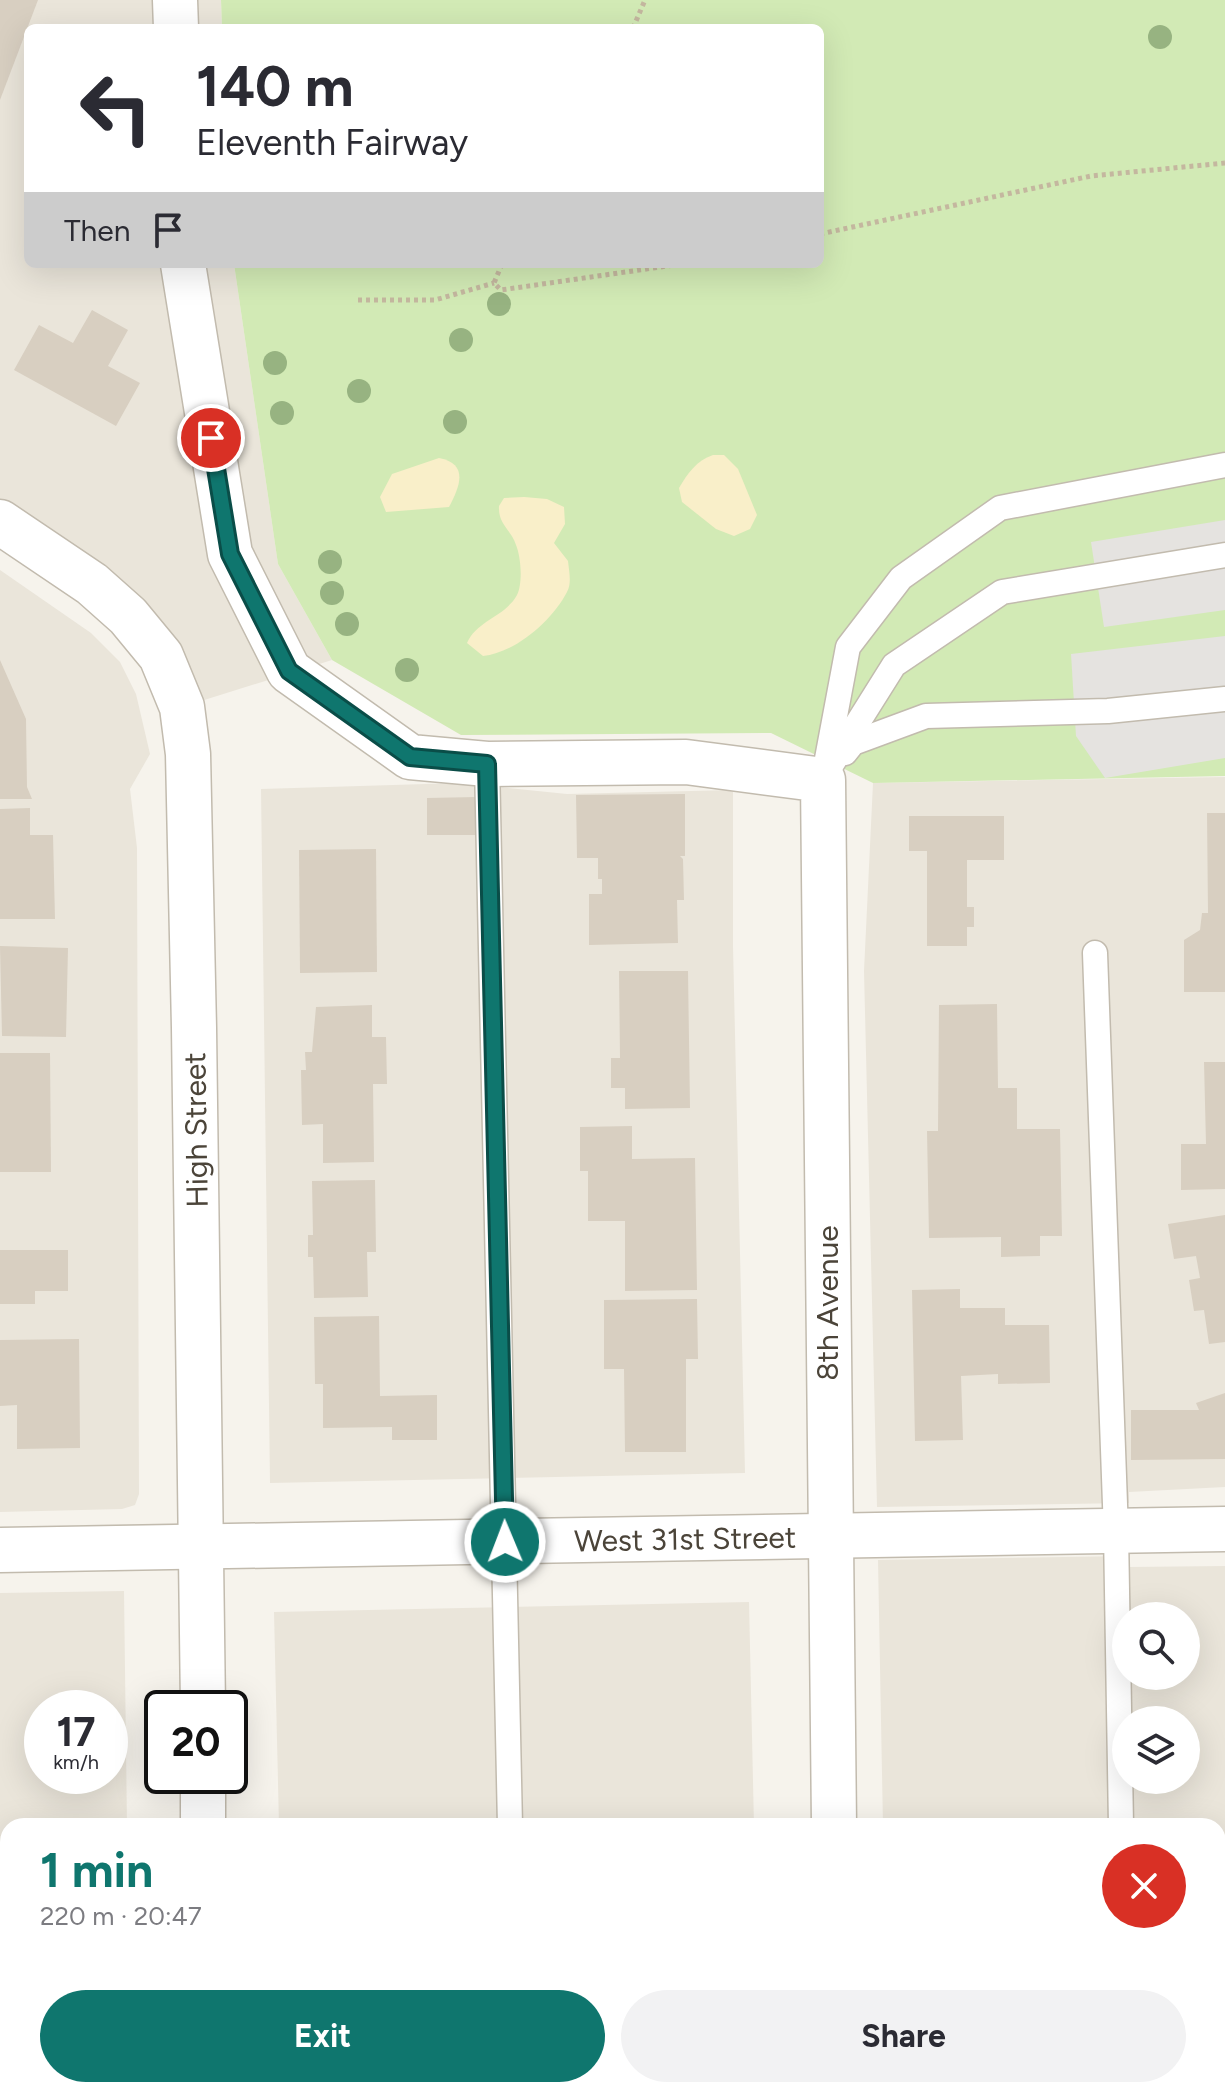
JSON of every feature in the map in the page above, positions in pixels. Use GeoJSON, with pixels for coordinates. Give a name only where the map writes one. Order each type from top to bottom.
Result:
{"type":"FeatureCollection","features":[{"type":"Feature","properties":{"kind":"street"},"geometry":{"type":"LineString","coordinates":[[175,0],[176,24]]}},
{"type":"Feature","properties":{"kind":"street"},"geometry":{"type":"LineString","coordinates":[[184,268],[230,554],[289,671],[410,757],[487,764],[686,762],[823,780]]}},
{"type":"Feature","properties":{"kind":"street","name":"High Street"},"geometry":{"type":"LineString","coordinates":[[0,522],[92,584],[128,616],[161,656],[182,707],[188,754],[203,1690]]}},
{"type":"Feature","properties":{"kind":"street","name":"8th Avenue"},"geometry":{"type":"LineString","coordinates":[[823,780],[834,1818]]}},
{"type":"Feature","properties":{"kind":"street","name":"West 31st Street"},"geometry":{"type":"LineString","coordinates":[[0,1550],[1225,1529]]}},
{"type":"Feature","properties":{"kind":"street"},"geometry":{"type":"LineString","coordinates":[[203,1794],[203,1818]]}},
{"type":"Feature","properties":{"kind":"lane"},"geometry":{"type":"LineString","coordinates":[[823,780],[848,647],[901,578],[1000,508],[1225,465]]}},
{"type":"Feature","properties":{"kind":"lane"},"geometry":{"type":"LineString","coordinates":[[823,780],[894,665],[1002,592],[1225,555]]}},
{"type":"Feature","properties":{"kind":"lane"},"geometry":{"type":"LineString","coordinates":[[823,780],[853,743],[926,716],[1108,711],[1225,699]]}},
{"type":"Feature","properties":{"kind":"lane"},"geometry":{"type":"LineString","coordinates":[[487,764],[510,1818]]}},
{"type":"Feature","properties":{"kind":"lane"},"geometry":{"type":"LineString","coordinates":[[1095,953],[1116,1532],[1121,1818]]}},
{"type":"Feature","properties":{"kind":"path"},"geometry":{"type":"LineString","coordinates":[[635,24],[645,0]]}},
{"type":"Feature","properties":{"kind":"path"},"geometry":{"type":"LineString","coordinates":[[824,233],[1091,176],[1225,163]]}},
{"type":"Feature","properties":{"kind":"path"},"geometry":{"type":"LineString","coordinates":[[494,283],[500,268]]}},
{"type":"Feature","properties":{"kind":"path"},"geometry":{"type":"LineString","coordinates":[[494,283],[501,290],[527,288],[655,268]]}},
{"type":"Feature","properties":{"kind":"path"},"geometry":{"type":"LineString","coordinates":[[358,300],[435,300],[494,283]]}},
{"type":"Feature","properties":{"kind":"shaded area"},"geometry":{"type":"Polygon","coordinates":[[[0,0],[221,0],[222,24],[24,24],[24,268],[235,268],[278,564],[332,660],[182,707],[161,656],[0,522],[0,0]]]}},
{"type":"Feature","properties":{"kind":"shaded area"},"geometry":{"type":"Polygon","coordinates":[[[1225,520],[1225,610],[1104,627],[1091,542],[1225,520]]]}},
{"type":"Feature","properties":{"kind":"shaded area"},"geometry":{"type":"Polygon","coordinates":[[[0,570],[91,633],[120,662],[136,694],[150,754],[130,789],[137,848],[139,1494],[135,1505],[122,1509],[0,1512],[0,570]]]}},
{"type":"Feature","properties":{"kind":"shaded area"},"geometry":{"type":"Polygon","coordinates":[[[1225,636],[1225,758],[1105,778],[1076,736],[1071,654],[1225,636]]]}},
{"type":"Feature","properties":{"kind":"shaded area"},"geometry":{"type":"Polygon","coordinates":[[[1225,777],[1225,1487],[1129,1492],[1129,1503],[877,1507],[864,971],[873,783],[1225,777]]]}},
{"type":"Feature","properties":{"kind":"shaded area"},"geometry":{"type":"Polygon","coordinates":[[[459,783],[567,794],[733,790],[733,946],[745,1473],[270,1483],[261,789],[459,783]]]}},
{"type":"Feature","properties":{"kind":"shaded area"},"geometry":{"type":"Polygon","coordinates":[[[1129,1556],[1129,1567],[1225,1566],[1225,1818],[883,1818],[878,1560],[1129,1556]]]}},
{"type":"Feature","properties":{"kind":"shaded area"},"geometry":{"type":"Polygon","coordinates":[[[124,1591],[125,1690],[24,1690],[24,1794],[127,1794],[127,1818],[0,1818],[0,1593],[124,1591]]]}},
{"type":"Feature","properties":{"kind":"shaded area"},"geometry":{"type":"Polygon","coordinates":[[[749,1602],[754,1818],[279,1818],[274,1612],[749,1602]]]}},
{"type":"Feature","properties":{"kind":"green space"},"geometry":{"type":"Polygon","coordinates":[[[221,0],[1225,0],[1225,776],[873,783],[771,733],[461,735],[332,660],[278,564],[235,268],[824,268],[824,24],[222,24],[221,0]]]}},
{"type":"Feature","properties":{"kind":"sand"},"geometry":{"type":"Polygon","coordinates":[[[713,455],[724,455],[738,469],[757,515],[750,529],[734,536],[716,529],[682,502],[679,488],[686,477],[697,464],[713,455]]]}},
{"type":"Feature","properties":{"kind":"sand"},"geometry":{"type":"Polygon","coordinates":[[[439,458],[455,465],[458,471],[459,484],[449,507],[386,512],[380,497],[392,474],[439,458]]]}},
{"type":"Feature","properties":{"kind":"sand"},"geometry":{"type":"Polygon","coordinates":[[[504,498],[547,499],[564,507],[565,524],[554,543],[568,561],[569,588],[552,614],[531,634],[508,649],[483,656],[467,643],[477,629],[506,609],[517,595],[520,584],[518,550],[501,518],[499,506],[504,498]]]}},
{"type":"Feature","properties":{"kind":"building"},"geometry":{"type":"Polygon","coordinates":[[[0,0],[38,0],[29,24],[24,24],[24,37],[0,100],[0,0]]]}},
{"type":"Feature","properties":{"kind":"building"},"geometry":{"type":"Polygon","coordinates":[[[92,310],[128,330],[108,366],[140,383],[116,426],[14,370],[39,325],[73,343],[92,310]]]}},
{"type":"Feature","properties":{"kind":"building"},"geometry":{"type":"Polygon","coordinates":[[[0,660],[26,719],[27,787],[32,799],[0,799],[0,660]]]}},
{"type":"Feature","properties":{"kind":"building"},"geometry":{"type":"Polygon","coordinates":[[[685,794],[685,856],[680,856],[683,859],[684,900],[677,900],[678,943],[589,945],[589,894],[602,894],[602,879],[598,879],[598,858],[577,858],[576,795],[685,794]]]}},
{"type":"Feature","properties":{"kind":"building"},"geometry":{"type":"Polygon","coordinates":[[[477,797],[477,835],[427,835],[427,798],[477,797]]]}},
{"type":"Feature","properties":{"kind":"building"},"geometry":{"type":"Polygon","coordinates":[[[30,808],[30,835],[53,835],[55,919],[0,919],[0,809],[30,808]]]}},
{"type":"Feature","properties":{"kind":"building"},"geometry":{"type":"Polygon","coordinates":[[[1207,813],[1225,813],[1225,992],[1184,992],[1184,940],[1200,930],[1202,913],[1208,913],[1207,813]]]}},
{"type":"Feature","properties":{"kind":"building"},"geometry":{"type":"Polygon","coordinates":[[[909,816],[1004,816],[1004,860],[967,860],[967,907],[974,907],[974,927],[967,927],[967,946],[927,946],[927,851],[909,851],[909,816]]]}},
{"type":"Feature","properties":{"kind":"building"},"geometry":{"type":"Polygon","coordinates":[[[376,849],[377,972],[300,973],[299,850],[376,849]]]}},
{"type":"Feature","properties":{"kind":"building"},"geometry":{"type":"Polygon","coordinates":[[[0,946],[68,948],[66,1037],[2,1036],[0,946]]]}},
{"type":"Feature","properties":{"kind":"building"},"geometry":{"type":"Polygon","coordinates":[[[619,971],[688,971],[690,1108],[625,1109],[625,1088],[611,1088],[611,1058],[620,1058],[619,971]]]}},
{"type":"Feature","properties":{"kind":"building"},"geometry":{"type":"Polygon","coordinates":[[[997,1004],[998,1088],[1017,1088],[1017,1129],[1060,1129],[1062,1236],[1040,1236],[1040,1256],[1001,1257],[1001,1237],[929,1238],[927,1131],[938,1131],[939,1005],[997,1004]]]}},
{"type":"Feature","properties":{"kind":"building"},"geometry":{"type":"Polygon","coordinates":[[[372,1005],[372,1037],[386,1037],[387,1084],[373,1084],[374,1162],[323,1163],[323,1124],[302,1125],[301,1070],[306,1070],[305,1052],[312,1052],[316,1007],[372,1005]]]}},
{"type":"Feature","properties":{"kind":"building"},"geometry":{"type":"Polygon","coordinates":[[[0,1053],[50,1053],[51,1172],[0,1172],[0,1053]]]}},
{"type":"Feature","properties":{"kind":"building"},"geometry":{"type":"Polygon","coordinates":[[[1204,1062],[1225,1062],[1225,1189],[1181,1190],[1181,1144],[1206,1144],[1204,1062]]]}},
{"type":"Feature","properties":{"kind":"building"},"geometry":{"type":"Polygon","coordinates":[[[632,1126],[632,1159],[695,1158],[697,1290],[625,1291],[625,1221],[588,1221],[588,1171],[580,1171],[580,1127],[632,1126]]]}},
{"type":"Feature","properties":{"kind":"building"},"geometry":{"type":"Polygon","coordinates":[[[375,1180],[376,1252],[367,1252],[368,1297],[314,1298],[313,1257],[308,1257],[308,1235],[313,1235],[312,1181],[375,1180]]]}},
{"type":"Feature","properties":{"kind":"building"},"geometry":{"type":"Polygon","coordinates":[[[1225,1215],[1225,1342],[1209,1344],[1204,1310],[1194,1311],[1189,1280],[1200,1278],[1196,1256],[1174,1259],[1168,1224],[1225,1215]]]}},
{"type":"Feature","properties":{"kind":"building"},"geometry":{"type":"Polygon","coordinates":[[[0,1250],[68,1250],[68,1291],[35,1291],[35,1304],[0,1304],[0,1250]]]}},
{"type":"Feature","properties":{"kind":"building"},"geometry":{"type":"Polygon","coordinates":[[[960,1289],[960,1308],[1005,1308],[1005,1325],[1049,1325],[1050,1383],[998,1384],[998,1374],[961,1376],[963,1440],[915,1441],[912,1290],[960,1289]]]}},
{"type":"Feature","properties":{"kind":"building"},"geometry":{"type":"Polygon","coordinates":[[[697,1299],[698,1359],[686,1359],[686,1452],[625,1452],[624,1369],[604,1369],[604,1300],[697,1299]]]}},
{"type":"Feature","properties":{"kind":"building"},"geometry":{"type":"Polygon","coordinates":[[[379,1316],[380,1396],[437,1395],[437,1440],[392,1440],[392,1427],[323,1428],[323,1384],[315,1384],[314,1317],[379,1316]]]}},
{"type":"Feature","properties":{"kind":"building"},"geometry":{"type":"Polygon","coordinates":[[[79,1339],[80,1448],[17,1449],[17,1405],[0,1406],[0,1340],[79,1339]]]}},
{"type":"Feature","properties":{"kind":"building"},"geometry":{"type":"Polygon","coordinates":[[[1225,1393],[1225,1459],[1131,1460],[1131,1410],[1199,1410],[1196,1403],[1225,1393]]]}},
{"type":"Feature","properties":{"kind":"route"},"geometry":{"type":"LineString","coordinates":[[211,438],[230,554],[289,671],[410,757],[487,764],[505,1542]]}}]}
